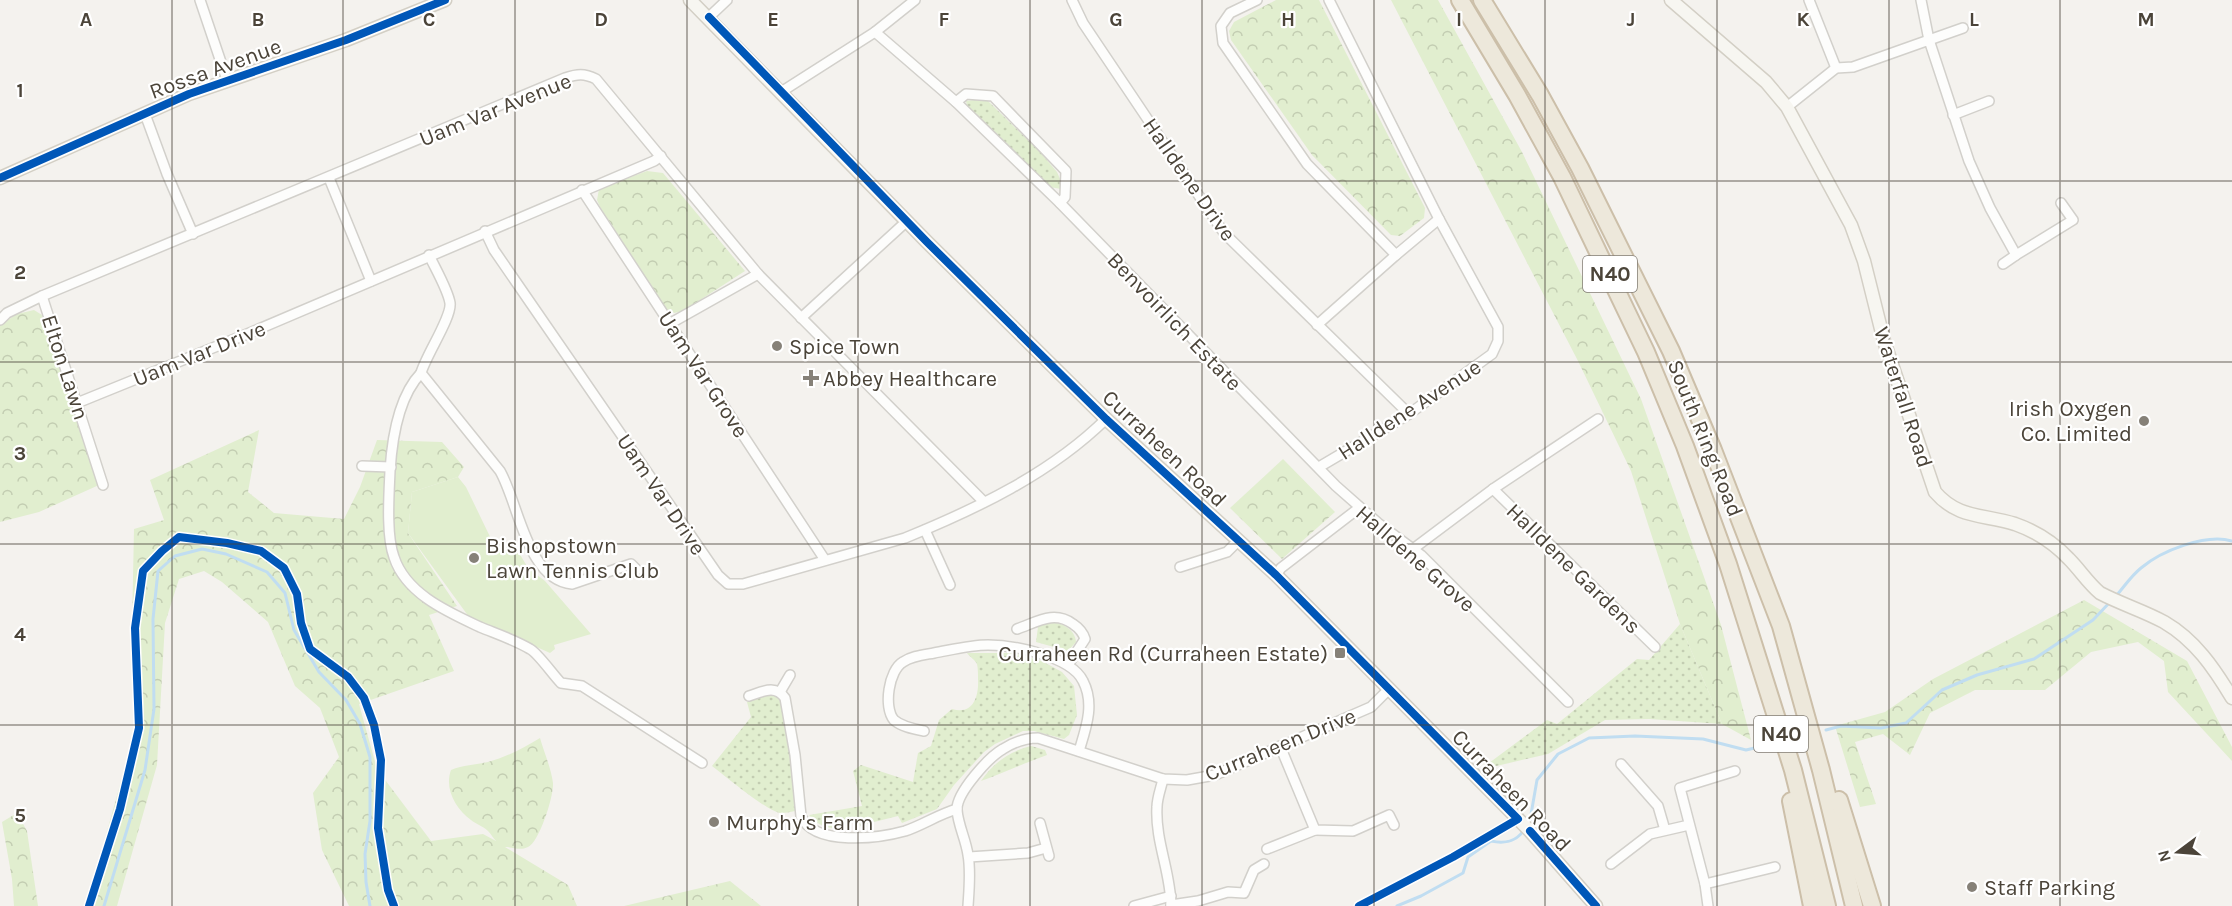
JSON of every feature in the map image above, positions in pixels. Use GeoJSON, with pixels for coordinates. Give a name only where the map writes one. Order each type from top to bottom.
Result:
{"type":"FeatureCollection","features":[{"type":"Feature","properties":{"kind":"highway","name":"South Ring Road"},"geometry":{"type":"LineString","coordinates":[[1460,0],[1517,95],[1562,177],[1646,352],[1685,446],[1728,564],[1793,770],[1827,906]]}},
{"type":"Feature","properties":{"kind":"highway","name":"South Ring Road"},"geometry":{"type":"LineString","coordinates":[[1482,0],[1540,95],[1585,178],[1646,298],[1713,450],[1780,626],[1821,770],[1854,906]]}},
{"type":"Feature","properties":{"kind":"highway"},"geometry":{"type":"LineString","coordinates":[[1780,626],[1811,707],[1872,906]]}},
{"type":"Feature","properties":{"kind":"highway"},"geometry":{"type":"LineString","coordinates":[[1769,698],[1812,906]]}},
{"type":"Feature","properties":{"kind":"street"},"geometry":{"type":"LineString","coordinates":[[200,0],[227,80]]}},
{"type":"Feature","properties":{"kind":"street","name":"Rossa Avenue"},"geometry":{"type":"LineString","coordinates":[[0,178],[227,80],[346,40],[375,26],[445,0]]}},
{"type":"Feature","properties":{"kind":"street","name":"Curraheen Road"},"geometry":{"type":"LineString","coordinates":[[690,0],[1106,419],[1217,519],[1276,576],[1530,831],[1596,906]]}},
{"type":"Feature","properties":{"kind":"street"},"geometry":{"type":"LineString","coordinates":[[709,17],[726,0]]}},
{"type":"Feature","properties":{"kind":"street"},"geometry":{"type":"LineString","coordinates":[[780,92],[875,32],[915,0]]}},
{"type":"Feature","properties":{"kind":"street","name":"Halldene Drive"},"geometry":{"type":"LineString","coordinates":[[1072,0],[1083,23],[1224,233],[1409,414]]}},
{"type":"Feature","properties":{"kind":"street"},"geometry":{"type":"LineString","coordinates":[[1257,0],[1230,13],[1221,26],[1223,43],[1307,164],[1396,255]]}},
{"type":"Feature","properties":{"kind":"street","name":"Halldene Avenue"},"geometry":{"type":"LineString","coordinates":[[1319,467],[1409,414],[1492,354],[1498,341],[1498,327],[1439,219],[1329,0]]}},
{"type":"Feature","properties":{"kind":"street","name":"Waterfall Road"},"geometry":{"type":"LineString","coordinates":[[1671,0],[1766,82],[1787,107],[1851,225],[1864,261],[1890,361],[1935,492],[1955,510],[2013,524],[2034,532],[2068,558],[2092,587],[2112,599],[2163,621],[2187,639],[2212,667],[2232,698]]}},
{"type":"Feature","properties":{"kind":"street"},"geometry":{"type":"LineString","coordinates":[[1809,0],[1836,68]]}},
{"type":"Feature","properties":{"kind":"street"},"geometry":{"type":"LineString","coordinates":[[1921,0],[1929,40],[1973,172],[2016,255]]}},
{"type":"Feature","properties":{"kind":"street"},"geometry":{"type":"LineString","coordinates":[[1787,107],[1836,68],[1853,67],[1963,28]]}},
{"type":"Feature","properties":{"kind":"street","name":"Benvoirlich Estate"},"geometry":{"type":"LineString","coordinates":[[875,32],[956,102],[1060,203],[1290,439]]}},
{"type":"Feature","properties":{"kind":"street","name":"Uam Var Avenue"},"geometry":{"type":"LineString","coordinates":[[42,297],[576,74],[587,74],[596,78],[758,274],[984,502]]}},
{"type":"Feature","properties":{"kind":"street"},"geometry":{"type":"LineString","coordinates":[[956,102],[966,94],[993,96],[1066,171],[1065,197],[1060,203]]}},
{"type":"Feature","properties":{"kind":"street"},"geometry":{"type":"LineString","coordinates":[[1953,115],[1989,101]]}},
{"type":"Feature","properties":{"kind":"street"},"geometry":{"type":"LineString","coordinates":[[145,114],[167,174],[193,234]]}},
{"type":"Feature","properties":{"kind":"street","name":"Uam Var Drive"},"geometry":{"type":"LineString","coordinates":[[77,403],[371,281],[654,161],[661,156]]}},
{"type":"Feature","properties":{"kind":"street"},"geometry":{"type":"LineString","coordinates":[[329,178],[371,281]]}},
{"type":"Feature","properties":{"kind":"street","name":"Uam Var Grove"},"geometry":{"type":"LineString","coordinates":[[582,190],[825,560]]}},
{"type":"Feature","properties":{"kind":"street"},"geometry":{"type":"LineString","coordinates":[[2003,264],[2073,220],[2061,203]]}},
{"type":"Feature","properties":{"kind":"street"},"geometry":{"type":"LineString","coordinates":[[1317,325],[1439,219]]}},
{"type":"Feature","properties":{"kind":"street"},"geometry":{"type":"LineString","coordinates":[[801,318],[907,221]]}},
{"type":"Feature","properties":{"kind":"street","name":"Uam Var Drive"},"geometry":{"type":"LineString","coordinates":[[485,231],[494,250],[718,575],[728,584],[743,585],[925,530],[1021,484],[1106,419]]}},
{"type":"Feature","properties":{"kind":"street"},"geometry":{"type":"LineString","coordinates":[[429,255],[450,303],[450,314],[421,373],[412,383],[398,422],[391,467],[389,512],[393,557],[403,575],[423,597],[454,615],[533,650],[561,683],[582,686],[702,763]]}},
{"type":"Feature","properties":{"kind":"street"},"geometry":{"type":"LineString","coordinates":[[671,323],[758,274]]}},
{"type":"Feature","properties":{"kind":"street","name":"Elton Lawn"},"geometry":{"type":"LineString","coordinates":[[0,320],[7,313],[42,297],[103,485]]}},
{"type":"Feature","properties":{"kind":"street"},"geometry":{"type":"LineString","coordinates":[[421,373],[500,471],[535,559],[543,569],[563,584],[572,585],[631,564],[637,570]]}},
{"type":"Feature","properties":{"kind":"street"},"geometry":{"type":"LineString","coordinates":[[1413,549],[1493,489],[1598,419]]}},
{"type":"Feature","properties":{"kind":"street","name":"Halldene Grove"},"geometry":{"type":"LineString","coordinates":[[1290,439],[1359,508],[1413,549],[1568,702]]}},
{"type":"Feature","properties":{"kind":"street"},"geometry":{"type":"LineString","coordinates":[[362,466],[391,467]]}},
{"type":"Feature","properties":{"kind":"street","name":"Halldene Gardens"},"geometry":{"type":"LineString","coordinates":[[1493,489],[1655,648]]}},
{"type":"Feature","properties":{"kind":"street"},"geometry":{"type":"LineString","coordinates":[[1276,576],[1281,568],[1359,508]]}},
{"type":"Feature","properties":{"kind":"street"},"geometry":{"type":"LineString","coordinates":[[925,530],[950,585]]}},
{"type":"Feature","properties":{"kind":"street"},"geometry":{"type":"LineString","coordinates":[[1180,567],[1227,552],[1238,541]]}},
{"type":"Feature","properties":{"kind":"street"},"geometry":{"type":"LineString","coordinates":[[1017,629],[1053,616],[1060,617],[1079,628],[1085,639],[1068,665]]}},
{"type":"Feature","properties":{"kind":"street"},"geometry":{"type":"LineString","coordinates":[[924,731],[906,727],[890,713],[890,679],[898,665],[911,658],[989,645],[1047,656],[1068,665],[1082,678],[1089,696],[1089,716],[1079,751]]}},
{"type":"Feature","properties":{"kind":"street"},"geometry":{"type":"LineString","coordinates":[[780,692],[790,675]]}},
{"type":"Feature","properties":{"kind":"street"},"geometry":{"type":"LineString","coordinates":[[749,696],[769,689],[780,692],[785,698],[791,725],[801,816],[812,829],[837,836],[878,837],[906,830],[957,809],[969,857],[968,906]]}},
{"type":"Feature","properties":{"kind":"street","name":"Curraheen Drive"},"geometry":{"type":"LineString","coordinates":[[957,809],[960,797],[985,765],[1002,749],[1027,738],[1038,738],[1163,779],[1187,780],[1215,775],[1371,707],[1389,689]]}},
{"type":"Feature","properties":{"kind":"street"},"geometry":{"type":"LineString","coordinates":[[1280,746],[1315,830]]}},
{"type":"Feature","properties":{"kind":"street"},"geometry":{"type":"LineString","coordinates":[[1621,764],[1658,806],[1665,830]]}},
{"type":"Feature","properties":{"kind":"street"},"geometry":{"type":"LineString","coordinates":[[1708,906],[1705,884],[1680,788],[1735,771]]}},
{"type":"Feature","properties":{"kind":"street"},"geometry":{"type":"LineString","coordinates":[[1163,779],[1157,807],[1159,840],[1171,902]]}},
{"type":"Feature","properties":{"kind":"street"},"geometry":{"type":"LineString","coordinates":[[1267,849],[1315,830],[1353,831],[1389,815],[1394,825]]}},
{"type":"Feature","properties":{"kind":"street"},"geometry":{"type":"LineString","coordinates":[[969,857],[1048,852],[1040,823]]}},
{"type":"Feature","properties":{"kind":"street"},"geometry":{"type":"LineString","coordinates":[[1611,864],[1650,834],[1689,825]]}},
{"type":"Feature","properties":{"kind":"street"},"geometry":{"type":"LineString","coordinates":[[1134,906],[1198,901],[1228,892],[1244,893],[1254,870],[1264,864]]}},
{"type":"Feature","properties":{"kind":"street"},"geometry":{"type":"LineString","coordinates":[[1705,884],[1775,867]]}},
{"type":"Feature","properties":{"kind":"green space"},"geometry":{"type":"Polygon","coordinates":[[[1276,0],[1319,0],[1425,208],[1424,218],[1400,236],[1391,235],[1312,155],[1231,40],[1229,31],[1234,22],[1276,0]]]}},
{"type":"Feature","properties":{"kind":"green space"},"geometry":{"type":"Polygon","coordinates":[[[1391,0],[1438,0],[1522,152],[1641,399],[1721,625],[1751,740],[1722,724],[1680,624],[1631,471],[1578,361],[1391,0]]]}},
{"type":"Feature","properties":{"kind":"green space"},"geometry":{"type":"Polygon","coordinates":[[[966,101],[988,101],[1040,152],[1057,172],[1061,189],[1050,187],[967,106],[966,101]]]}},
{"type":"Feature","properties":{"kind":"green space"},"geometry":{"type":"Polygon","coordinates":[[[647,171],[663,173],[745,271],[683,311],[674,313],[666,309],[597,200],[599,189],[647,171]]]}},
{"type":"Feature","properties":{"kind":"green space"},"geometry":{"type":"Polygon","coordinates":[[[34,310],[42,315],[99,485],[39,512],[0,522],[0,325],[17,314],[34,310]]]}},
{"type":"Feature","properties":{"kind":"green space"},"geometry":{"type":"Polygon","coordinates":[[[259,430],[248,492],[274,513],[344,519],[360,487],[377,440],[442,442],[464,467],[458,477],[412,492],[408,533],[457,606],[429,615],[454,671],[359,704],[377,769],[431,841],[483,834],[496,841],[488,831],[473,821],[456,804],[450,791],[451,770],[501,758],[540,738],[553,783],[548,808],[532,844],[522,849],[505,847],[568,885],[577,906],[349,906],[322,850],[313,793],[339,757],[320,708],[295,686],[268,622],[222,582],[204,571],[179,579],[165,623],[157,765],[117,906],[86,906],[136,728],[132,626],[134,529],[164,520],[150,480],[259,430]]]}},
{"type":"Feature","properties":{"kind":"green space"},"geometry":{"type":"Polygon","coordinates":[[[1283,459],[1335,512],[1282,559],[1230,508],[1283,459]]]}},
{"type":"Feature","properties":{"kind":"green space","name":"Bishopstown Lawn Tennis Club"},"geometry":{"type":"Polygon","coordinates":[[[458,477],[466,487],[495,547],[512,541],[528,568],[545,581],[591,634],[554,645],[555,649],[550,653],[469,617],[408,533],[412,492],[458,477]]]}},
{"type":"Feature","properties":{"kind":"green space"},"geometry":{"type":"Polygon","coordinates":[[[2084,600],[2187,661],[2232,747],[2232,761],[2168,692],[2164,661],[2138,642],[2091,652],[2045,690],[1975,690],[1930,713],[1910,755],[1883,734],[1855,742],[1876,804],[1860,807],[1835,726],[1885,712],[1933,679],[2084,600]]]}},
{"type":"Feature","properties":{"kind":"green space"},"geometry":{"type":"Polygon","coordinates":[[[1050,621],[1063,625],[1075,637],[1076,642],[1068,651],[1036,642],[1038,627],[1050,621]]]}},
{"type":"Feature","properties":{"kind":"green space"},"geometry":{"type":"Polygon","coordinates":[[[1680,624],[1722,724],[1649,719],[1605,720],[1548,754],[1492,767],[1489,763],[1547,720],[1557,724],[1637,659],[1649,660],[1680,624]]]}},
{"type":"Feature","properties":{"kind":"green space"},"geometry":{"type":"Polygon","coordinates":[[[967,653],[1013,653],[1042,661],[1062,672],[1074,686],[1077,715],[1069,735],[1064,739],[1034,731],[1023,731],[995,744],[984,752],[954,785],[937,809],[902,823],[898,816],[866,824],[867,827],[861,828],[857,818],[846,822],[848,829],[832,828],[817,823],[809,815],[862,806],[853,771],[861,765],[913,782],[918,753],[931,746],[939,720],[952,709],[970,707],[976,698],[977,664],[967,653]]]}},
{"type":"Feature","properties":{"kind":"green space"},"geometry":{"type":"Polygon","coordinates":[[[772,693],[780,698],[783,705],[791,753],[795,811],[786,813],[774,811],[766,806],[712,766],[751,717],[747,702],[772,693]]]}},
{"type":"Feature","properties":{"kind":"green space"},"geometry":{"type":"Polygon","coordinates":[[[1031,746],[1045,750],[1047,755],[981,781],[1003,759],[1031,746]]]}},
{"type":"Feature","properties":{"kind":"green space"},"geometry":{"type":"Polygon","coordinates":[[[17,813],[27,831],[38,906],[14,906],[12,879],[2,822],[17,813]]]}},
{"type":"Feature","properties":{"kind":"green space"},"geometry":{"type":"Polygon","coordinates":[[[730,881],[761,906],[624,906],[730,881]]]}},
{"type":"Feature","properties":{"kind":"waterway"},"geometry":{"type":"LineString","coordinates":[[2116,596],[2141,568],[2160,555],[2184,545],[2210,539],[2232,541]]}},
{"type":"Feature","properties":{"kind":"waterway"},"geometry":{"type":"LineString","coordinates":[[104,906],[145,770],[154,709],[153,619],[158,571],[175,556],[202,549],[226,554],[267,572],[285,593],[294,630],[319,672],[346,700],[360,724],[370,757],[370,821],[365,854],[370,906]]}},
{"type":"Feature","properties":{"kind":"waterway"},"geometry":{"type":"LineString","coordinates":[[1826,730],[1841,726],[1881,728],[1906,723],[1942,690],[1977,675],[2034,659],[2093,620],[2111,601]]}},
{"type":"Feature","properties":{"kind":"waterway"},"geometry":{"type":"LineString","coordinates":[[1528,824],[1537,780],[1558,754],[1589,738],[1635,736],[1703,739],[1746,750],[1759,747]]}},
{"type":"Feature","properties":{"kind":"waterway"},"geometry":{"type":"LineString","coordinates":[[1397,906],[1463,873],[1468,857],[1491,841],[1510,841],[1524,830]]}},
{"type":"Feature","properties":{"kind":"cycle path"},"geometry":{"type":"LineString","coordinates":[[0,178],[189,94],[346,40],[445,0]]}},
{"type":"Feature","properties":{"kind":"cycle path"},"geometry":{"type":"LineString","coordinates":[[709,17],[927,242],[1106,419],[1276,575],[1518,819],[1453,857],[1359,906]]}},
{"type":"Feature","properties":{"kind":"cycle path"},"geometry":{"type":"LineString","coordinates":[[89,906],[120,809],[139,728],[135,628],[143,571],[179,537],[227,543],[261,551],[284,568],[297,594],[301,623],[310,649],[348,677],[364,698],[374,725],[381,760],[378,828],[388,890],[394,906]]}},
{"type":"Feature","properties":{"kind":"cycle path"},"geometry":{"type":"LineString","coordinates":[[1530,831],[1596,906]]}},
{"type":"Feature","properties":{"kind":"place","name":"Spice Town"},"geometry":{"type":"Point","coordinates":[777,346]}},
{"type":"Feature","properties":{"kind":"place","name":"Abbey Healthcare"},"geometry":{"type":"Point","coordinates":[811,378]}},
{"type":"Feature","properties":{"kind":"place","name":"Irish Oxygen Co. Limited"},"geometry":{"type":"Point","coordinates":[2144,421]}},
{"type":"Feature","properties":{"kind":"place","name":"Bishopstown Lawn Tennis Club"},"geometry":{"type":"Point","coordinates":[474,558]}},
{"type":"Feature","properties":{"kind":"place","name":"Curraheen Rd (Curraheen Estate)"},"geometry":{"type":"Point","coordinates":[1340,653]}},
{"type":"Feature","properties":{"kind":"place","name":"Murphy's Farm"},"geometry":{"type":"Point","coordinates":[714,822]}},
{"type":"Feature","properties":{"kind":"place","name":"Staff Parking"},"geometry":{"type":"Point","coordinates":[1972,887]}}]}
